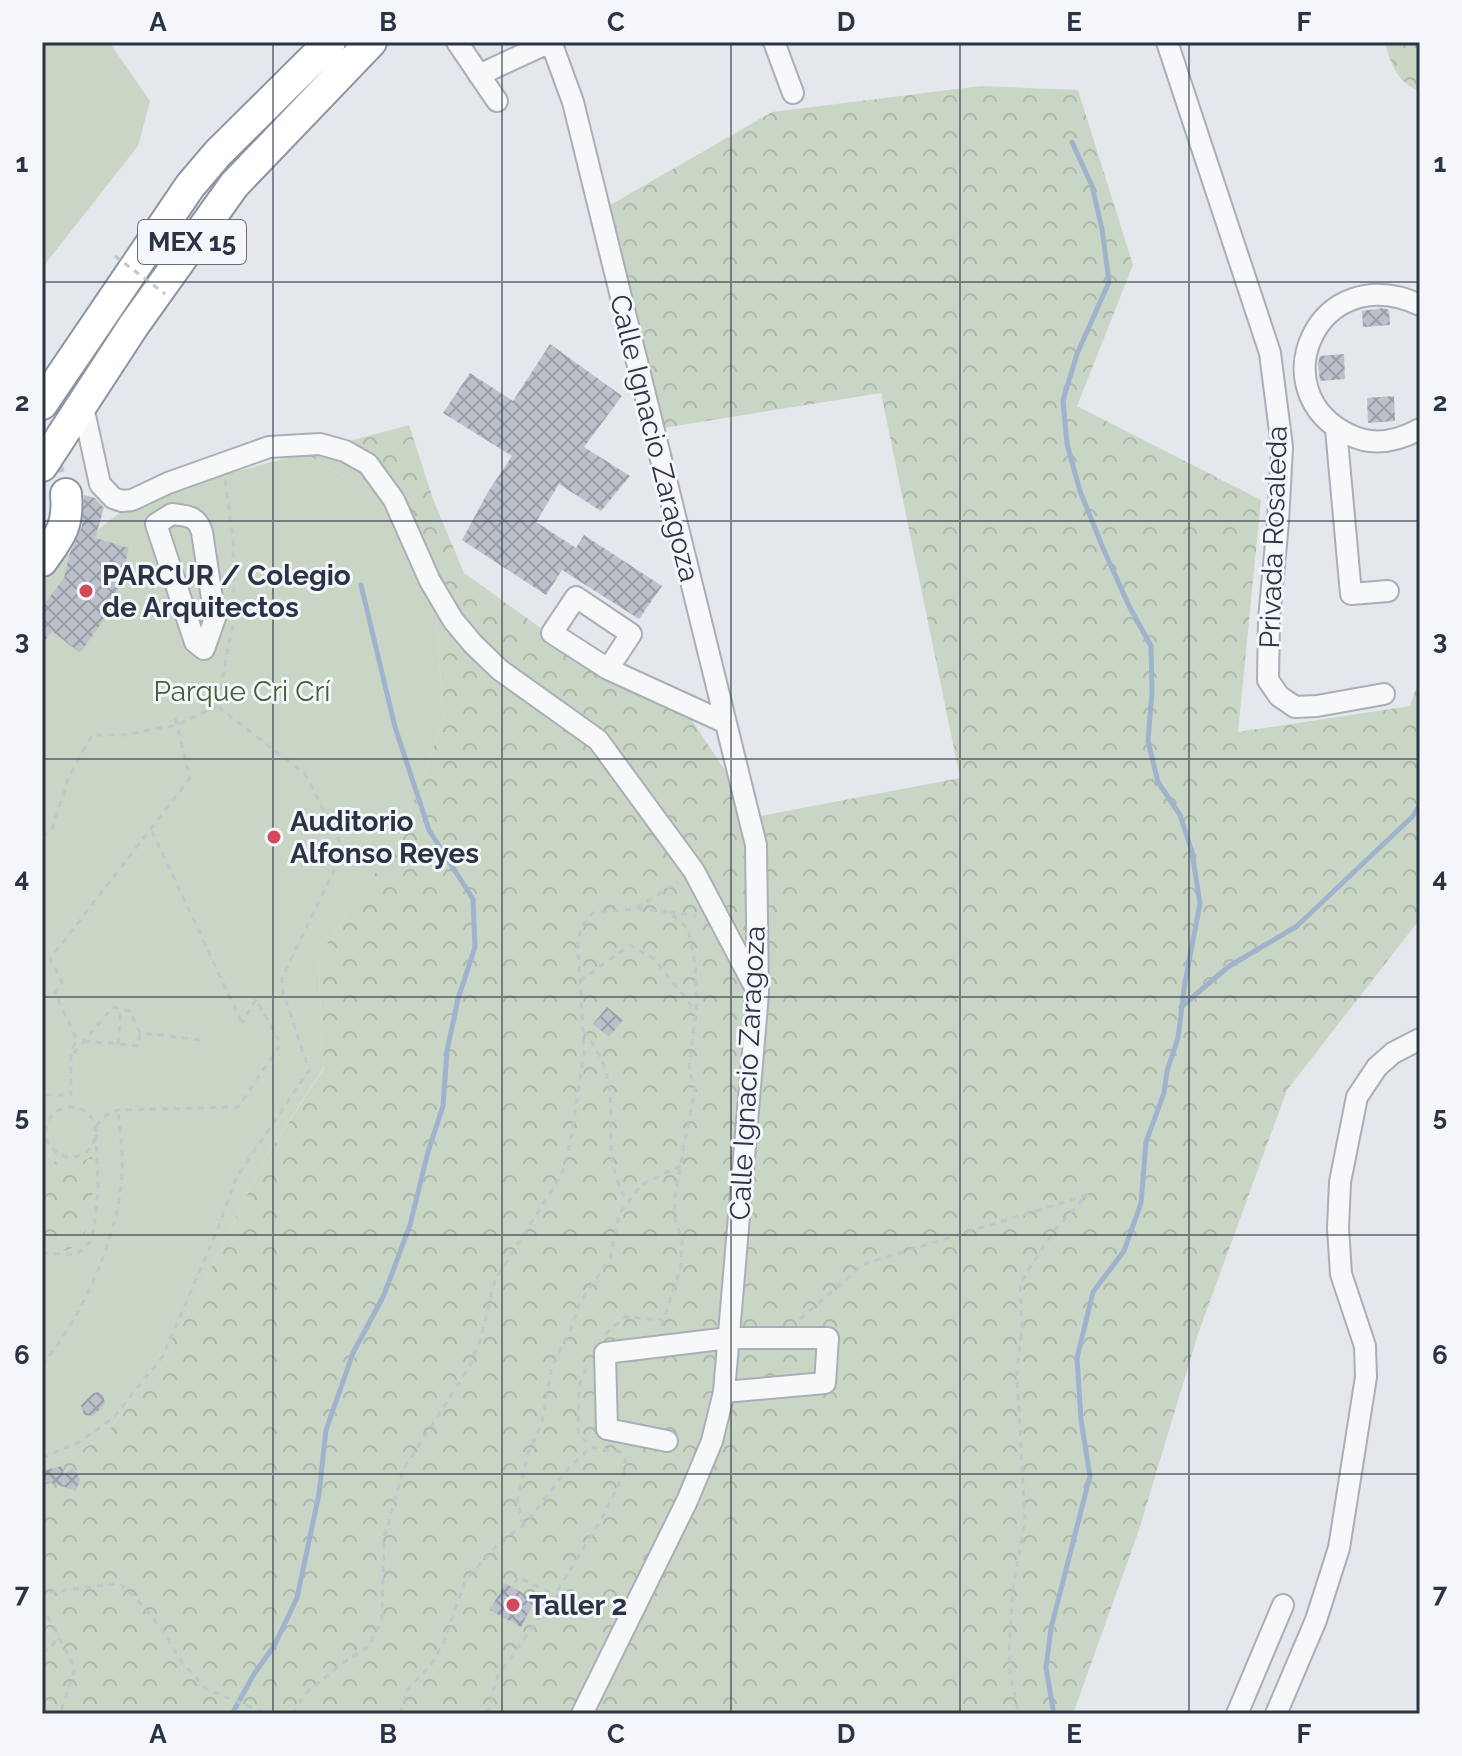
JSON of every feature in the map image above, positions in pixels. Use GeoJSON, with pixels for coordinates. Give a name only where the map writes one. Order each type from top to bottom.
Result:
{"type":"FeatureCollection","features":[{"type":"Feature","properties":{"kind":"highway","name":"MEX 15"},"geometry":{"type":"LineString","coordinates":[[42,404],[190,186],[218,153],[330,42]]}},
{"type":"Feature","properties":{"kind":"highway","name":"MEX 15"},"geometry":{"type":"LineString","coordinates":[[42,466],[82,402],[234,185],[371,42]]}},
{"type":"Feature","properties":{"kind":"highway"},"geometry":{"type":"LineString","coordinates":[[42,561],[62,533],[66,520],[66,494]]}},
{"type":"Feature","properties":{"kind":"street"},"geometry":{"type":"LineString","coordinates":[[457,42],[497,101]]}},
{"type":"Feature","properties":{"kind":"street"},"geometry":{"type":"LineString","coordinates":[[479,75],[550,42]]}},
{"type":"Feature","properties":{"kind":"street","name":"Calle Ignacio Zaragoza"},"geometry":{"type":"LineString","coordinates":[[550,42],[573,102],[756,845],[758,993],[724,1392],[712,1441],[687,1501],[582,1714]]}},
{"type":"Feature","properties":{"kind":"street"},"geometry":{"type":"LineString","coordinates":[[774,42],[793,93]]}},
{"type":"Feature","properties":{"kind":"street","name":"Privada Rosaleda"},"geometry":{"type":"LineString","coordinates":[[1167,42],[1270,353],[1282,447],[1269,619],[1268,680],[1279,696],[1295,707],[1384,694]]}},
{"type":"Feature","properties":{"kind":"street"},"geometry":{"type":"LineString","coordinates":[[1420,305],[1400,296],[1377,293],[1354,297],[1333,309],[1317,326],[1307,347],[1304,370],[1309,393],[1320,413],[1336,429],[1358,439],[1381,442],[1404,438],[1420,429]]}},
{"type":"Feature","properties":{"kind":"street"},"geometry":{"type":"LineString","coordinates":[[1270,353],[1307,347]]}},
{"type":"Feature","properties":{"kind":"street"},"geometry":{"type":"LineString","coordinates":[[82,402],[100,484],[113,498],[132,500],[168,483],[269,447],[320,444],[345,451],[368,464],[394,500],[430,581],[453,620],[500,670],[598,740],[694,871],[758,993]]}},
{"type":"Feature","properties":{"kind":"street"},"geometry":{"type":"LineString","coordinates":[[1336,429],[1351,594],[1388,591]]}},
{"type":"Feature","properties":{"kind":"street"},"geometry":{"type":"LineString","coordinates":[[168,483],[172,514]]}},
{"type":"Feature","properties":{"kind":"street"},"geometry":{"type":"LineString","coordinates":[[172,514],[194,517],[202,532],[215,618],[204,649],[195,642],[156,524],[172,514]]}},
{"type":"Feature","properties":{"kind":"street"},"geometry":{"type":"LineString","coordinates":[[608,669],[724,722]]}},
{"type":"Feature","properties":{"kind":"street"},"geometry":{"type":"LineString","coordinates":[[1276,1714],[1316,1620],[1339,1548],[1366,1377],[1365,1346],[1341,1274],[1338,1228],[1340,1182],[1354,1111],[1357,1097],[1377,1067],[1393,1053],[1420,1039]]}},
{"type":"Feature","properties":{"kind":"street"},"geometry":{"type":"LineString","coordinates":[[667,1441],[630,1444],[607,1429],[605,1353],[729,1338],[828,1338],[825,1383],[724,1392]]}},
{"type":"Feature","properties":{"kind":"street"},"geometry":{"type":"LineString","coordinates":[[1237,1714],[1283,1605]]}},
{"type":"Feature","properties":{"kind":"path"},"geometry":{"type":"LineString","coordinates":[[115,256],[165,294]]}},
{"type":"Feature","properties":{"kind":"path"},"geometry":{"type":"LineString","coordinates":[[217,706],[233,636],[233,540],[224,485],[228,462]]}},
{"type":"Feature","properties":{"kind":"path"},"geometry":{"type":"LineString","coordinates":[[42,837],[52,829],[69,777],[92,735],[123,735],[177,725],[217,706]]}},
{"type":"Feature","properties":{"kind":"path"},"geometry":{"type":"LineString","coordinates":[[42,1458],[79,1442],[113,1418],[163,1356],[217,1231],[236,1178],[309,1070],[282,989],[282,978],[344,850],[305,774],[217,706]]}},
{"type":"Feature","properties":{"kind":"path"},"geometry":{"type":"LineString","coordinates":[[42,998],[55,993],[62,982],[50,959],[190,778],[175,717]]}},
{"type":"Feature","properties":{"kind":"path"},"geometry":{"type":"LineString","coordinates":[[96,1126],[106,1115],[118,1110],[238,1107],[281,1044],[256,999],[242,1023],[151,830]]}},
{"type":"Feature","properties":{"kind":"path"},"geometry":{"type":"LineString","coordinates":[[635,909],[694,871]]}},
{"type":"Feature","properties":{"kind":"path"},"geometry":{"type":"LineString","coordinates":[[293,1714],[305,1694],[368,1647],[382,1620],[384,1538],[403,1470],[470,1366],[481,1338],[495,1280],[562,1174],[571,1140],[584,1052],[578,944],[581,927],[593,913],[635,909],[718,917]]}},
{"type":"Feature","properties":{"kind":"path"},"geometry":{"type":"LineString","coordinates":[[656,1347],[664,1312],[681,1266],[682,1239],[674,1216],[695,1088],[689,1069],[696,1011],[695,963],[688,929],[669,912]]}},
{"type":"Feature","properties":{"kind":"path"},"geometry":{"type":"LineString","coordinates":[[580,981],[630,945],[654,959],[696,1011]]}},
{"type":"Feature","properties":{"kind":"path"},"geometry":{"type":"LineString","coordinates":[[42,1107],[46,1095],[71,1095],[71,1056],[76,1038],[55,993]]}},
{"type":"Feature","properties":{"kind":"path"},"geometry":{"type":"LineString","coordinates":[[71,1056],[113,1007],[130,1011],[140,1033],[138,1046],[84,1041]]}},
{"type":"Feature","properties":{"kind":"path"},"geometry":{"type":"LineString","coordinates":[[118,1044],[121,1009]]}},
{"type":"Feature","properties":{"kind":"path"},"geometry":{"type":"LineString","coordinates":[[582,1027],[600,1054],[609,1085],[610,1157],[617,1183],[628,1202]]}},
{"type":"Feature","properties":{"kind":"path"},"geometry":{"type":"LineString","coordinates":[[140,1033],[200,1040]]}},
{"type":"Feature","properties":{"kind":"path"},"geometry":{"type":"LineString","coordinates":[[42,1152],[48,1141],[47,1125],[56,1111],[80,1108],[93,1118],[96,1126],[98,1190],[91,1241],[76,1255],[42,1253]]}},
{"type":"Feature","properties":{"kind":"path"},"geometry":{"type":"LineString","coordinates":[[42,1365],[82,1302],[101,1264],[113,1227],[122,1174],[118,1110]]}},
{"type":"Feature","properties":{"kind":"path"},"geometry":{"type":"LineString","coordinates":[[48,1141],[58,1154],[74,1157],[90,1149],[96,1134]]}},
{"type":"Feature","properties":{"kind":"path"},"geometry":{"type":"LineString","coordinates":[[524,1525],[517,1503],[528,1453],[542,1423],[552,1366],[580,1302],[610,1259],[619,1214],[641,1185],[682,1165]]}},
{"type":"Feature","properties":{"kind":"path"},"geometry":{"type":"LineString","coordinates":[[800,1319],[864,1264],[1087,1195],[1053,1232],[1020,1283],[1022,1328],[1017,1373],[1025,1520],[1013,1588],[1009,1651],[1010,1675],[1019,1714]]}},
{"type":"Feature","properties":{"kind":"path"},"geometry":{"type":"LineString","coordinates":[[400,1714],[407,1690],[431,1665],[444,1642],[465,1581],[500,1542],[524,1525],[568,1469],[591,1447],[630,1444],[624,1474],[603,1516],[556,1594],[497,1677],[487,1714]]}},
{"type":"Feature","properties":{"kind":"path"},"geometry":{"type":"LineString","coordinates":[[515,1583],[518,1577],[623,1628]]}},
{"type":"Feature","properties":{"kind":"path"},"geometry":{"type":"LineString","coordinates":[[42,1600],[45,1593],[119,1583],[162,1629],[181,1661],[206,1689],[267,1713]]}},
{"type":"Feature","properties":{"kind":"path"},"geometry":{"type":"LineString","coordinates":[[42,1606],[75,1668],[60,1714]]}},
{"type":"Feature","properties":{"kind":"path"},"geometry":{"type":"LineString","coordinates":[[42,1651],[50,1649],[59,1635]]}},
{"type":"Feature","properties":{"kind":"green space"},"geometry":{"type":"Polygon","coordinates":[[[42,42],[109,42],[150,101],[138,146],[42,268],[42,42]]]}},
{"type":"Feature","properties":{"kind":"green space"},"geometry":{"type":"Polygon","coordinates":[[[1385,42],[1420,42],[1420,91],[1412,88],[1396,72],[1385,42]]]}},
{"type":"Feature","properties":{"kind":"green space"},"geometry":{"type":"Polygon","coordinates":[[[981,86],[1078,90],[1133,265],[1077,406],[1261,500],[1238,732],[1410,706],[1420,677],[1420,919],[1287,1090],[1198,1334],[1139,1530],[1073,1714],[42,1714],[42,1466],[107,1434],[185,1320],[266,1157],[324,1068],[318,957],[401,835],[444,720],[435,606],[383,501],[305,453],[409,425],[433,499],[464,573],[599,670],[687,713],[756,817],[960,778],[881,393],[663,428],[605,208],[772,112],[981,86]]]}},
{"type":"Feature","properties":{"kind":"green space","name":"Parque Cri Crí"},"geometry":{"type":"Polygon","coordinates":[[[305,453],[383,501],[435,606],[444,720],[401,835],[318,957],[324,1067],[266,1157],[185,1320],[107,1434],[42,1466],[42,583],[64,557],[123,510],[227,474],[305,453]]]}},
{"type":"Feature","properties":{"kind":"green space"},"geometry":{"type":"Polygon","coordinates":[[[92,1156],[91,1210],[84,1236],[66,1250],[50,1249],[42,1244],[42,1186],[48,1159],[71,1165],[92,1156]]]}},
{"type":"Feature","properties":{"kind":"building"},"geometry":{"type":"Polygon","coordinates":[[[1389,310],[1390,325],[1363,327],[1362,311],[1389,310]]]}},
{"type":"Feature","properties":{"kind":"building"},"geometry":{"type":"Polygon","coordinates":[[[550,344],[622,396],[584,447],[630,476],[601,511],[559,484],[536,522],[576,548],[584,535],[662,586],[639,619],[562,570],[546,595],[462,540],[512,456],[443,413],[470,373],[513,401],[550,344]]]}},
{"type":"Feature","properties":{"kind":"building"},"geometry":{"type":"Polygon","coordinates":[[[1344,354],[1345,379],[1320,381],[1320,356],[1344,354]]]}},
{"type":"Feature","properties":{"kind":"building"},"geometry":{"type":"Polygon","coordinates":[[[1394,396],[1395,421],[1368,423],[1367,398],[1394,396]]]}},
{"type":"Feature","properties":{"kind":"building","name":"PARCUR / Colegio de Arquitectos"},"geometry":{"type":"Polygon","coordinates":[[[84,495],[95,498],[104,508],[95,538],[129,548],[114,605],[80,653],[52,631],[42,645],[42,607],[64,578],[70,553],[82,526],[84,495]]]}},
{"type":"Feature","properties":{"kind":"building"},"geometry":{"type":"Polygon","coordinates":[[[607,1007],[623,1020],[609,1037],[593,1024],[607,1007]]]}},
{"type":"Feature","properties":{"kind":"building"},"geometry":{"type":"Polygon","coordinates":[[[98,1392],[103,1395],[105,1404],[93,1416],[84,1415],[81,1405],[98,1392]]]}},
{"type":"Feature","properties":{"kind":"building"},"geometry":{"type":"Polygon","coordinates":[[[62,1466],[64,1475],[73,1468],[80,1479],[76,1491],[43,1480],[46,1470],[62,1466]]]}},
{"type":"Feature","properties":{"kind":"building","name":"Taller 2"},"geometry":{"type":"Polygon","coordinates":[[[505,1583],[535,1600],[521,1627],[490,1610],[505,1583]]]}},
{"type":"Feature","properties":{"kind":"waterway"},"geometry":{"type":"LineString","coordinates":[[1054,1714],[1046,1668],[1051,1628],[1090,1476],[1081,1420],[1077,1358],[1093,1292],[1124,1251],[1141,1203],[1146,1142],[1164,1093],[1167,1071],[1178,1038],[1200,904],[1192,852],[1180,815],[1158,782],[1148,741],[1152,692],[1151,646],[1103,548],[1080,491],[1067,444],[1063,400],[1077,354],[1109,282],[1092,186],[1072,142]]}},
{"type":"Feature","properties":{"kind":"waterway"},"geometry":{"type":"LineString","coordinates":[[232,1714],[274,1646],[297,1598],[319,1494],[326,1430],[353,1353],[384,1295],[410,1225],[443,1106],[447,1051],[458,999],[475,947],[473,899],[429,830],[395,727],[361,585]]}},
{"type":"Feature","properties":{"kind":"waterway"},"geometry":{"type":"LineString","coordinates":[[1181,1007],[1228,967],[1297,926],[1412,817],[1420,805]]}},
{"type":"Feature","properties":{"kind":"tunnel"},"geometry":{"type":"LineString","coordinates":[[42,431],[55,474]]}},
{"type":"Feature","properties":{"kind":"place","name":"PARCUR / Colegio de Arquitectos"},"geometry":{"type":"Point","coordinates":[86,591]}},
{"type":"Feature","properties":{"kind":"place","name":"Auditorio Alfonso Reyes"},"geometry":{"type":"Point","coordinates":[274,837]}},
{"type":"Feature","properties":{"kind":"place","name":"Taller 2"},"geometry":{"type":"Point","coordinates":[513,1605]}}]}
